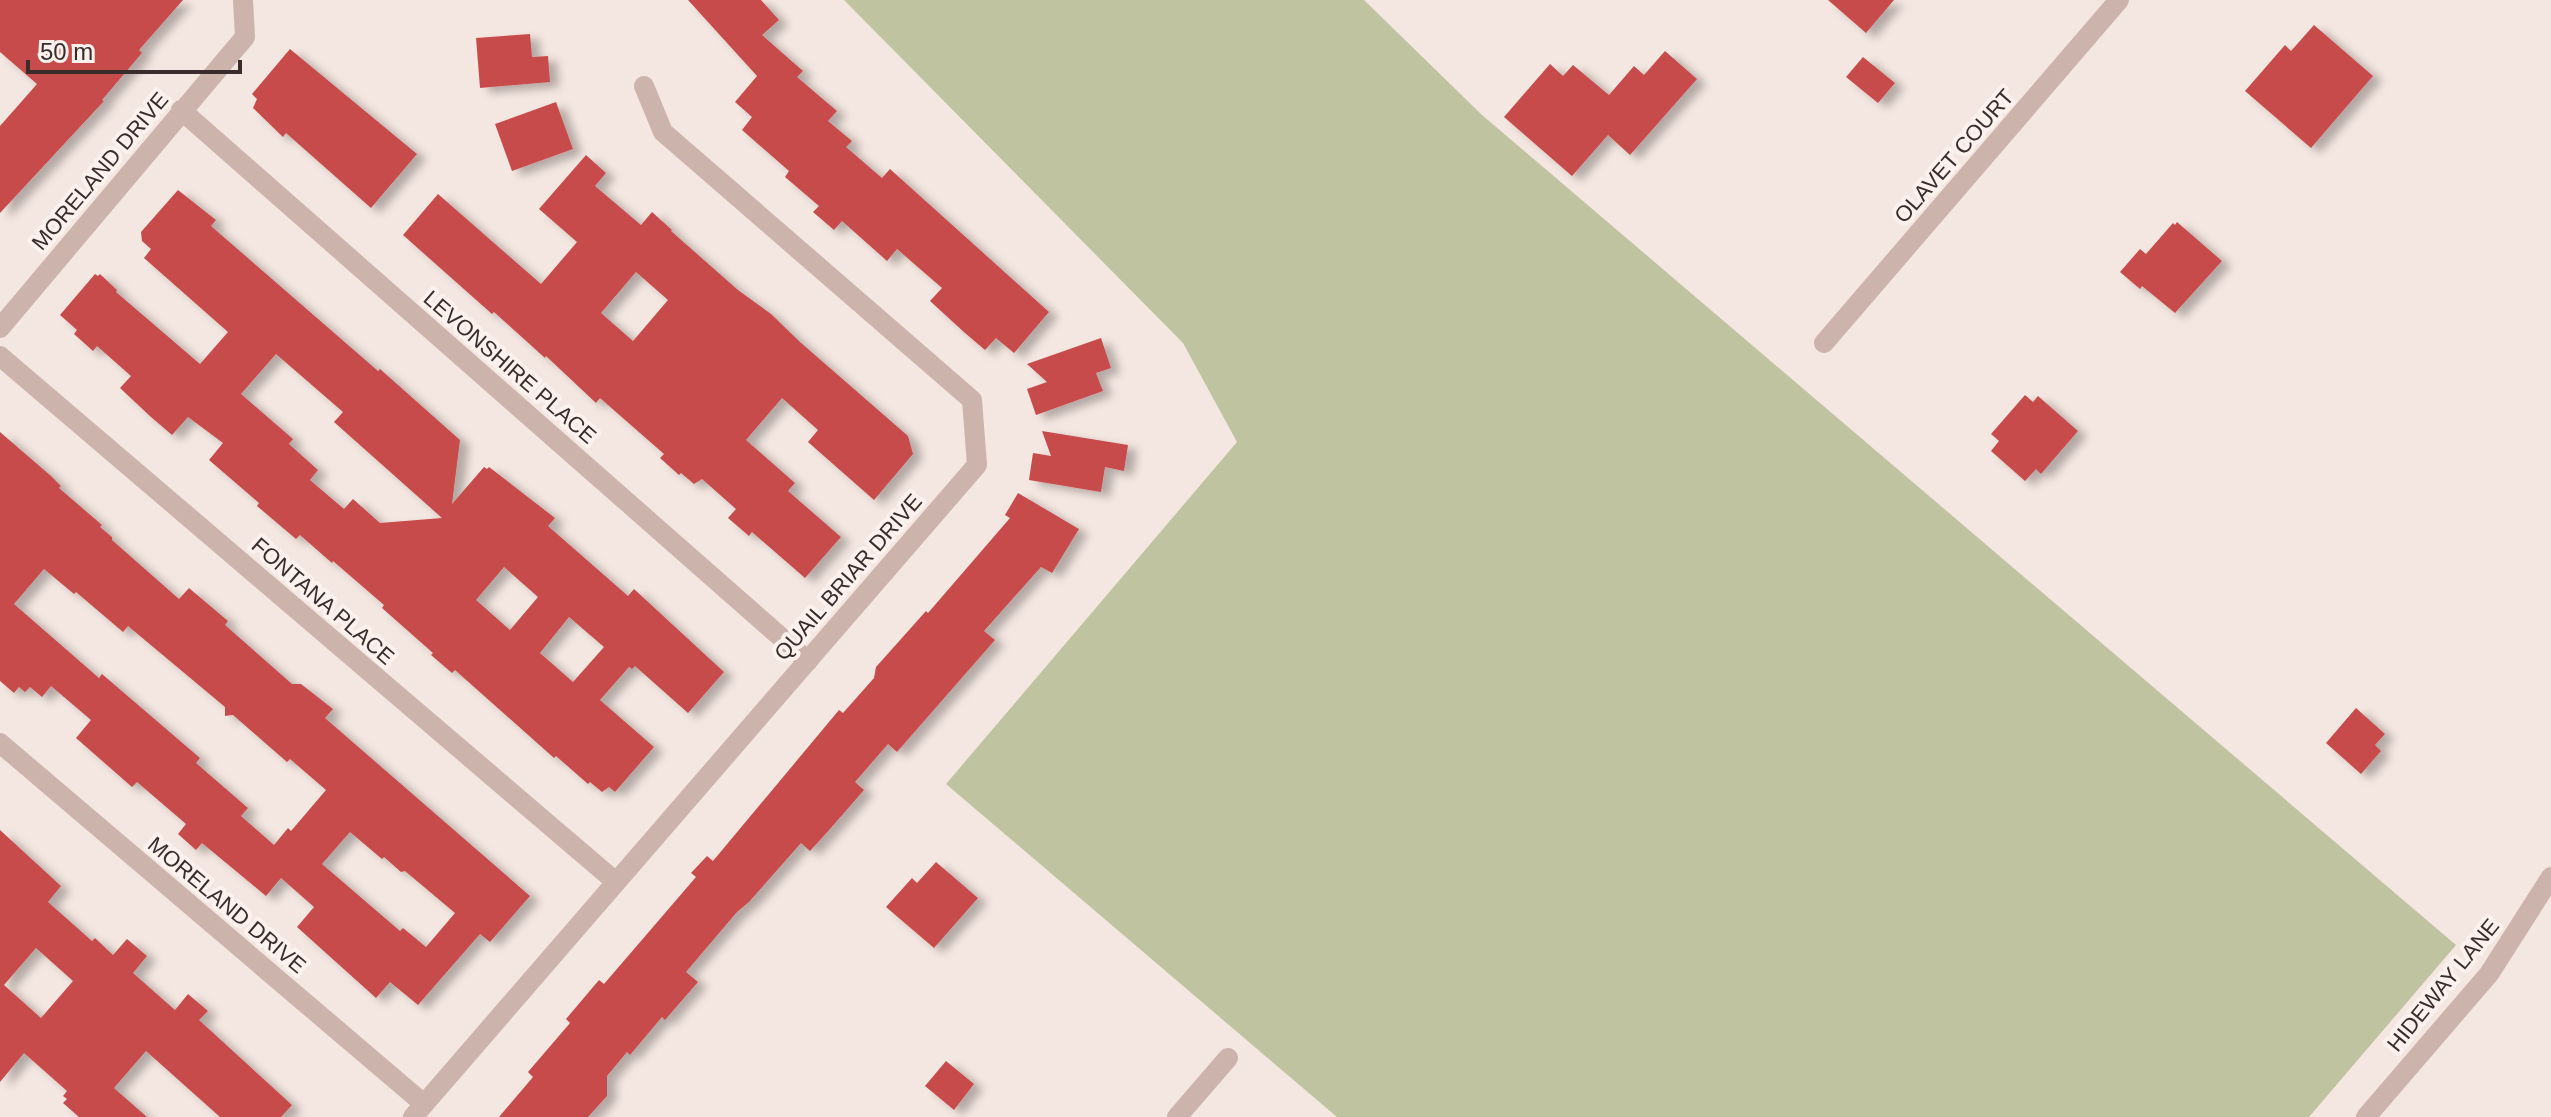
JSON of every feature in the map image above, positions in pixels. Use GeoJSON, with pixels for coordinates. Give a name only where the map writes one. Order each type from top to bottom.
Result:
{"type":"FeatureCollection","features":[{"type":"Feature","properties":{"kind":"street","name":"MORELAND DRIVE"},"geometry":{"type":"LineString","coordinates":[[0,328],[245,37],[243,0]]}},
{"type":"Feature","properties":{"kind":"street","name":"OLAVET COURT"},"geometry":{"type":"LineString","coordinates":[[1824,343],[2119,0]]}},
{"type":"Feature","properties":{"kind":"street","name":"QUAIL BRIAR DRIVE"},"geometry":{"type":"LineString","coordinates":[[418,1110],[977,465],[972,400],[663,132],[644,86]]}},
{"type":"Feature","properties":{"kind":"street","name":"LEVONSHIRE PLACE"},"geometry":{"type":"LineString","coordinates":[[181,110],[808,661]]}},
{"type":"Feature","properties":{"kind":"street","name":"FONTANA PLACE"},"geometry":{"type":"LineString","coordinates":[[0,356],[616,882]]}},
{"type":"Feature","properties":{"kind":"street","name":"MORELAND DRIVE"},"geometry":{"type":"LineString","coordinates":[[0,743],[418,1110]]}},
{"type":"Feature","properties":{"kind":"street","name":"HIDEWAY LANE"},"geometry":{"type":"LineString","coordinates":[[2366,1117],[2489,974],[2551,877]]}},
{"type":"Feature","properties":{"kind":"street"},"geometry":{"type":"LineString","coordinates":[[1177,1117],[1228,1058]]}},
{"type":"Feature","properties":{"kind":"green space"},"geometry":{"type":"Polygon","coordinates":[[[844,0],[1364,0],[1482,115],[2456,945],[2309,1117],[1337,1117],[946,784],[1237,442],[1183,343],[844,0]]]}},
{"type":"Feature","properties":{"kind":"building"},"geometry":{"type":"Polygon","coordinates":[[[0,0],[183,0],[139,50],[142,53],[104,101],[0,213],[0,126],[37,84],[0,52],[0,0]]]}},
{"type":"Feature","properties":{"kind":"building"},"geometry":{"type":"Polygon","coordinates":[[[688,0],[761,0],[779,20],[762,35],[803,71],[797,77],[837,111],[828,121],[852,141],[846,147],[882,178],[890,169],[1049,312],[1014,353],[996,338],[985,350],[965,333],[930,301],[942,288],[897,249],[887,261],[842,221],[834,230],[813,212],[819,206],[785,177],[789,171],[742,130],[752,117],[735,102],[757,76],[688,0]]]}},
{"type":"Feature","properties":{"kind":"building"},"geometry":{"type":"Polygon","coordinates":[[[1828,0],[1894,0],[1866,33],[1828,0]]]}},
{"type":"Feature","properties":{"kind":"building"},"geometry":{"type":"Polygon","coordinates":[[[2314,25],[2373,76],[2311,148],[2245,91],[2285,45],[2291,51],[2314,25]]]}},
{"type":"Feature","properties":{"kind":"building"},"geometry":{"type":"Polygon","coordinates":[[[530,34],[532,57],[548,56],[550,82],[480,88],[476,38],[530,34]]]}},
{"type":"Feature","properties":{"kind":"building"},"geometry":{"type":"Polygon","coordinates":[[[290,49],[417,154],[371,208],[286,133],[283,137],[253,108],[257,99],[252,94],[290,49]]]}},
{"type":"Feature","properties":{"kind":"building"},"geometry":{"type":"Polygon","coordinates":[[[1665,51],[1697,79],[1630,155],[1608,135],[1572,176],[1504,117],[1550,64],[1563,76],[1573,65],[1609,95],[1634,66],[1644,75],[1665,51]]]}},
{"type":"Feature","properties":{"kind":"building"},"geometry":{"type":"Polygon","coordinates":[[[1863,57],[1895,83],[1878,103],[1846,77],[1863,57]]]}},
{"type":"Feature","properties":{"kind":"building"},"geometry":{"type":"Polygon","coordinates":[[[556,102],[573,149],[512,171],[495,124],[556,102]]]}},
{"type":"Feature","properties":{"kind":"building"},"geometry":{"type":"Polygon","coordinates":[[[586,155],[606,173],[595,186],[641,225],[652,212],[908,436],[913,454],[874,500],[808,442],[818,430],[782,398],[746,440],[795,483],[788,491],[841,537],[805,578],[752,532],[749,536],[728,518],[736,509],[702,479],[694,484],[681,473],[679,475],[660,458],[664,454],[600,398],[596,403],[546,356],[494,312],[492,314],[403,235],[438,194],[541,284],[577,242],[539,209],[586,155]],[[636,272],[601,313],[633,341],[668,300],[636,272]]]}},
{"type":"Feature","properties":{"kind":"building"},"geometry":{"type":"Polygon","coordinates":[[[178,190],[216,220],[211,226],[460,440],[452,504],[484,467],[489,467],[555,518],[548,526],[628,596],[634,589],[724,672],[688,713],[635,666],[632,669],[629,667],[600,700],[654,747],[615,792],[609,787],[602,792],[590,782],[588,784],[455,670],[452,673],[382,608],[384,605],[300,535],[296,539],[209,460],[223,443],[188,417],[172,435],[120,388],[131,376],[97,346],[93,351],[74,334],[77,330],[60,315],[95,274],[100,274],[116,292],[200,364],[228,332],[144,258],[151,249],[142,241],[141,232],[178,190]],[[276,354],[241,394],[293,439],[289,444],[318,470],[310,480],[344,509],[353,499],[380,523],[442,518],[334,422],[343,412],[276,354]],[[504,567],[476,600],[510,630],[538,597],[504,567]],[[569,617],[540,653],[573,682],[604,647],[569,617]]]}},
{"type":"Feature","properties":{"kind":"building"},"geometry":{"type":"Polygon","coordinates":[[[2177,222],[2222,261],[2175,313],[2120,272],[2140,249],[2146,254],[2177,222]]]}},
{"type":"Feature","properties":{"kind":"building"},"geometry":{"type":"Polygon","coordinates":[[[1101,338],[1111,368],[1096,373],[1103,391],[1036,415],[1027,389],[1047,382],[1027,364],[1101,338]]]}},
{"type":"Feature","properties":{"kind":"building"},"geometry":{"type":"Polygon","coordinates":[[[2025,395],[2033,402],[2038,396],[2078,431],[2041,474],[2036,469],[2025,481],[1991,451],[1999,441],[1991,434],[2025,395]]]}},
{"type":"Feature","properties":{"kind":"building"},"geometry":{"type":"Polygon","coordinates":[[[1042,431],[1128,445],[1124,471],[1105,467],[1101,492],[1029,480],[1033,453],[1051,456],[1042,431]]]}},
{"type":"Feature","properties":{"kind":"building"},"geometry":{"type":"Polygon","coordinates":[[[0,432],[51,476],[61,486],[59,488],[102,525],[100,527],[112,540],[179,599],[189,588],[228,621],[225,625],[292,684],[301,684],[333,709],[325,718],[530,896],[490,942],[480,934],[418,1005],[390,982],[376,998],[297,927],[314,907],[281,878],[266,896],[202,843],[196,850],[178,834],[186,824],[137,782],[132,787],[76,738],[91,720],[51,686],[42,697],[30,687],[25,692],[19,687],[14,693],[0,681],[0,432]],[[44,569],[14,604],[99,678],[102,674],[200,758],[196,763],[248,808],[241,816],[274,845],[288,828],[291,831],[326,790],[290,759],[287,762],[233,715],[225,716],[225,707],[128,626],[123,632],[44,569]],[[350,832],[322,864],[400,931],[403,928],[426,947],[455,913],[405,871],[401,872],[384,857],[382,859],[350,832]]]}},
{"type":"Feature","properties":{"kind":"building"},"geometry":{"type":"Polygon","coordinates":[[[1018,493],[1079,529],[1052,573],[1041,567],[984,631],[995,640],[897,752],[888,744],[855,782],[864,790],[830,829],[810,851],[801,843],[737,912],[686,972],[698,982],[665,1020],[662,1017],[630,1055],[627,1052],[607,1076],[607,1096],[588,1117],[499,1117],[533,1077],[528,1072],[570,1023],[566,1019],[599,980],[604,984],[696,877],[691,873],[707,856],[713,861],[839,710],[843,713],[874,678],[876,667],[926,611],[928,613],[1010,518],[1005,515],[1018,493]]]}},
{"type":"Feature","properties":{"kind":"building"},"geometry":{"type":"Polygon","coordinates":[[[2356,708],[2385,734],[2375,745],[2381,751],[2361,774],[2326,743],[2356,708]]]}},
{"type":"Feature","properties":{"kind":"building"},"geometry":{"type":"Polygon","coordinates":[[[0,830],[61,886],[48,902],[92,941],[95,938],[113,955],[127,939],[147,956],[133,973],[175,1010],[188,994],[208,1011],[199,1020],[292,1105],[281,1117],[220,1117],[146,1051],[114,1088],[147,1117],[79,1117],[63,1103],[67,1099],[63,1096],[67,1091],[24,1053],[0,1082],[0,830]],[[36,948],[4,985],[41,1018],[73,981],[36,948]]]}},
{"type":"Feature","properties":{"kind":"building"},"geometry":{"type":"Polygon","coordinates":[[[936,862],[978,898],[934,948],[886,907],[912,878],[917,883],[936,862]]]}},
{"type":"Feature","properties":{"kind":"building"},"geometry":{"type":"Polygon","coordinates":[[[946,1061],[974,1084],[954,1110],[925,1086],[946,1061]]]}}]}
